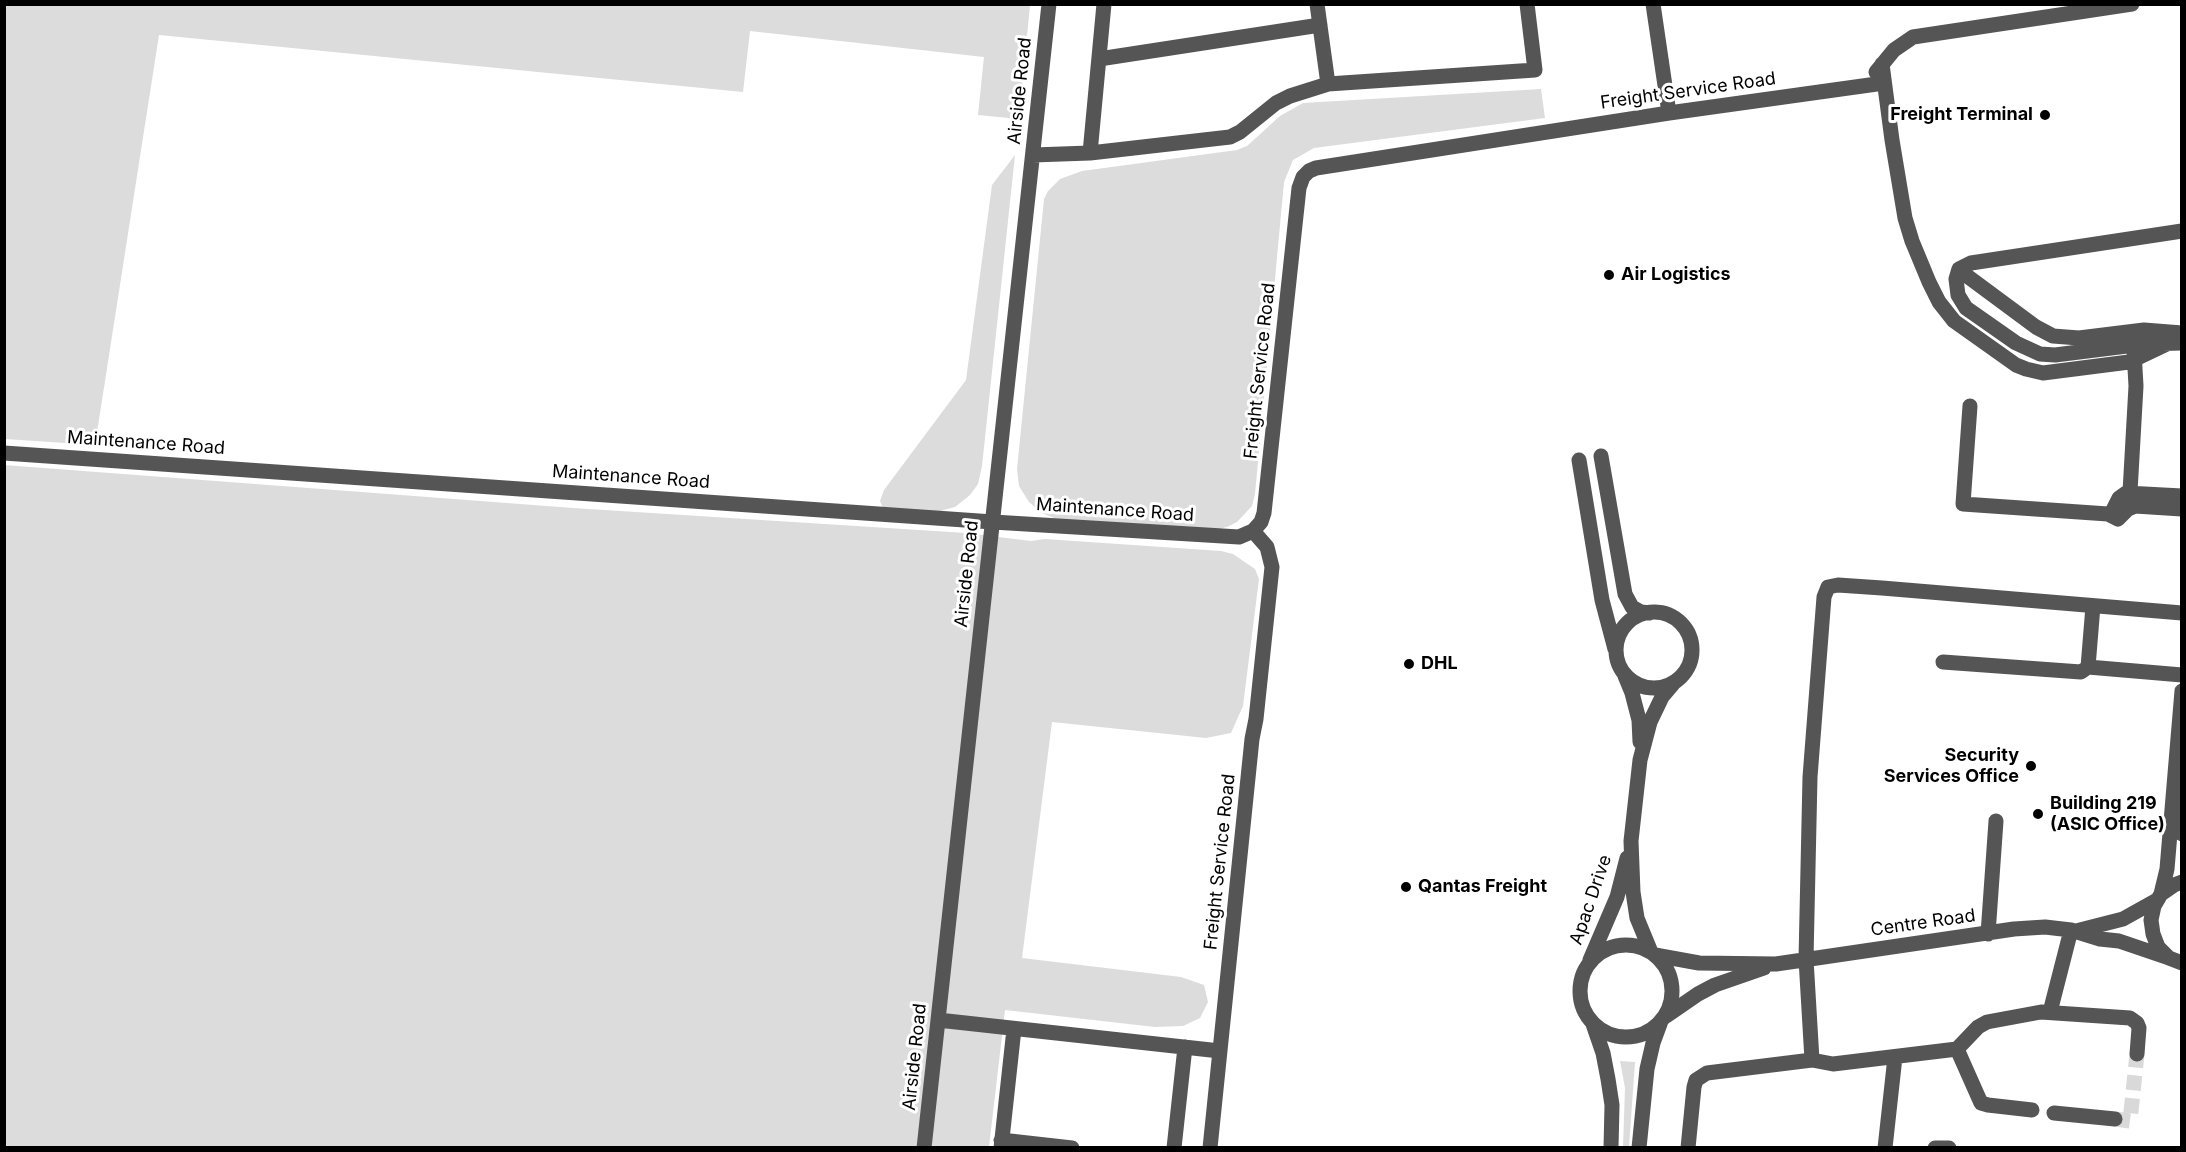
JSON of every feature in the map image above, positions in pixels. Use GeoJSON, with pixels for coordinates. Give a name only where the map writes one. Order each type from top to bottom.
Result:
{"type":"FeatureCollection","features":[{"type":"Feature","properties":{"kind":"street","name":"Airside Road"},"geometry":{"type":"LineString","coordinates":[[924,1148],[1049,4]]}},
{"type":"Feature","properties":{"kind":"street"},"geometry":{"type":"LineString","coordinates":[[1090,153],[1104,4]]}},
{"type":"Feature","properties":{"kind":"street"},"geometry":{"type":"LineString","coordinates":[[1317,4],[1328,84]]}},
{"type":"Feature","properties":{"kind":"street"},"geometry":{"type":"LineString","coordinates":[[1033,155],[1090,153],[1230,137],[1240,132],[1276,103],[1328,84],[1535,70],[1527,4]]}},
{"type":"Feature","properties":{"kind":"street"},"geometry":{"type":"LineString","coordinates":[[1653,4],[1668,113]]}},
{"type":"Feature","properties":{"kind":"street"},"geometry":{"type":"LineString","coordinates":[[1851,86],[1876,72],[1894,50],[1913,37],[2132,4]]}},
{"type":"Feature","properties":{"kind":"street"},"geometry":{"type":"LineString","coordinates":[[1099,59],[1320,25]]}},
{"type":"Feature","properties":{"kind":"street"},"geometry":{"type":"LineString","coordinates":[[1882,64],[1902,204],[1912,241],[1939,302],[1954,321],[2016,365],[2034,371],[2054,373],[2134,360],[2154,349],[2175,343]]}},
{"type":"Feature","properties":{"kind":"street","name":"Freight Service Road"},"geometry":{"type":"LineString","coordinates":[[1210,1148],[1272,567],[1268,547],[1253,531],[1261,522],[1264,513],[1302,177],[1316,168],[1668,113],[1884,83]]}},
{"type":"Feature","properties":{"kind":"street"},"geometry":{"type":"LineString","coordinates":[[2175,343],[2132,337],[2055,355],[2030,351],[1963,305],[1956,283],[1959,270],[1967,264],[1979,261],[2181,231]]}},
{"type":"Feature","properties":{"kind":"street"},"geometry":{"type":"LineString","coordinates":[[1959,270],[2036,327],[2053,336],[2132,337],[2181,333]]}},
{"type":"Feature","properties":{"kind":"street"},"geometry":{"type":"LineString","coordinates":[[2130,492],[2136,386],[2132,337]]}},
{"type":"Feature","properties":{"kind":"street"},"geometry":{"type":"LineString","coordinates":[[1970,406],[1963,504],[2115,517],[2135,506],[2181,509]]}},
{"type":"Feature","properties":{"kind":"street","name":"Maintenance Road"},"geometry":{"type":"LineString","coordinates":[[4,453],[993,522],[1239,537],[1253,531]]}},
{"type":"Feature","properties":{"kind":"street"},"geometry":{"type":"LineString","coordinates":[[1579,460],[1602,600],[1617,659],[1629,679],[1642,687],[1658,688],[1673,684],[1685,673],[1691,659],[1689,635],[1685,628],[1666,614],[1641,612],[1632,607],[1625,594],[1601,456]]}},
{"type":"Feature","properties":{"kind":"street"},"geometry":{"type":"LineString","coordinates":[[2115,517],[2119,498],[2130,492],[2181,496]]}},
{"type":"Feature","properties":{"kind":"street"},"geometry":{"type":"LineString","coordinates":[[1812,1060],[1806,959],[1809,777],[1824,597],[1828,587],[1838,585],[1882,588],[2181,613]]}},
{"type":"Feature","properties":{"kind":"street"},"geometry":{"type":"LineString","coordinates":[[2088,667],[2093,606]]}},
{"type":"Feature","properties":{"kind":"street"},"geometry":{"type":"LineString","coordinates":[[1616,652],[1617,642],[1625,625],[1632,619],[1650,613]]}},
{"type":"Feature","properties":{"kind":"street"},"geometry":{"type":"LineString","coordinates":[[1943,662],[2081,672],[2088,667],[2181,675]]}},
{"type":"Feature","properties":{"kind":"street","name":"Apac Drive"},"geometry":{"type":"LineString","coordinates":[[1585,971],[1617,897],[1631,841],[1640,760],[1639,720],[1624,673]]}},
{"type":"Feature","properties":{"kind":"street","name":"Apac Drive"},"geometry":{"type":"LineString","coordinates":[[1640,760],[1650,722],[1662,697],[1673,684]]}},
{"type":"Feature","properties":{"kind":"street"},"geometry":{"type":"LineString","coordinates":[[2181,691],[2167,869],[2152,913],[2151,927],[2158,947],[2174,960],[2181,979]]}},
{"type":"Feature","properties":{"kind":"street"},"geometry":{"type":"LineString","coordinates":[[2176,757],[2181,834]]}},
{"type":"Feature","properties":{"kind":"street"},"geometry":{"type":"LineString","coordinates":[[1988,934],[1996,821]]}},
{"type":"Feature","properties":{"kind":"street","name":"Apac Drive"},"geometry":{"type":"LineString","coordinates":[[1631,841],[1633,892],[1637,918],[1642,936],[1653,954]]}},
{"type":"Feature","properties":{"kind":"street","name":"Centre Road"},"geometry":{"type":"LineString","coordinates":[[1662,1020],[1698,994],[1715,985],[1776,964],[2029,928],[2073,930],[2123,919],[2181,882]]}},
{"type":"Feature","properties":{"kind":"street"},"geometry":{"type":"LineString","coordinates":[[2050,1012],[2073,930]]}},
{"type":"Feature","properties":{"kind":"street","name":"Centre Road"},"geometry":{"type":"LineString","coordinates":[[2073,930],[2100,939],[2120,941],[2174,960]]}},
{"type":"Feature","properties":{"kind":"street"},"geometry":{"type":"LineString","coordinates":[[1611,1148],[1612,1105],[1603,1053],[1592,1023],[1584,1010],[1580,994],[1585,971],[1597,956],[1615,947],[1635,946],[1653,954],[1666,968],[1672,985],[1671,1003],[1653,1043],[1647,1069],[1639,1148]]}},
{"type":"Feature","properties":{"kind":"street","name":"Centre Road"},"geometry":{"type":"LineString","coordinates":[[1653,954],[1699,963],[1776,964]]}},
{"type":"Feature","properties":{"kind":"street"},"geometry":{"type":"LineString","coordinates":[[1688,1148],[1696,1080],[1707,1073],[1812,1060],[1833,1065],[1958,1049],[1978,1027],[1987,1022],[2041,1012],[2130,1018],[2137,1023],[2139,1028],[2138,1054]]}},
{"type":"Feature","properties":{"kind":"street"},"geometry":{"type":"LineString","coordinates":[[938,1020],[1220,1051]]}},
{"type":"Feature","properties":{"kind":"street"},"geometry":{"type":"LineString","coordinates":[[1592,1023],[1612,1036],[1628,1038],[1644,1034],[1662,1020]]}},
{"type":"Feature","properties":{"kind":"street"},"geometry":{"type":"LineString","coordinates":[[1014,1029],[1001,1144],[1072,1148]]}},
{"type":"Feature","properties":{"kind":"street"},"geometry":{"type":"LineString","coordinates":[[1174,1148],[1185,1047]]}},
{"type":"Feature","properties":{"kind":"street"},"geometry":{"type":"LineString","coordinates":[[1958,1049],[1981,1102],[1988,1105],[2032,1110]]}},
{"type":"Feature","properties":{"kind":"street"},"geometry":{"type":"LineString","coordinates":[[1885,1148],[1895,1057]]}},
{"type":"Feature","properties":{"kind":"street"},"geometry":{"type":"LineString","coordinates":[[2055,1113],[2115,1119]]}},
{"type":"Feature","properties":{"kind":"street"},"geometry":{"type":"LineString","coordinates":[[1935,1148],[1950,1148]]}},
{"type":"Feature","properties":{"kind":"shaded area"},"geometry":{"type":"Polygon","coordinates":[[[4,5],[1030,5],[1019,119],[978,115],[984,57],[750,31],[743,92],[159,35],[95,445],[5,439],[4,5]]]}},
{"type":"Feature","properties":{"kind":"shaded area"},"geometry":{"type":"Polygon","coordinates":[[[1541,89],[1545,118],[1314,148],[1293,160],[1284,182],[1255,494],[1252,506],[1237,522],[1214,530],[1061,521],[1042,513],[1029,502],[1019,486],[1017,469],[1044,199],[1048,191],[1060,179],[1082,171],[1237,150],[1247,146],[1280,116],[1303,103],[1541,89]]]}},
{"type":"Feature","properties":{"kind":"shaded area"},"geometry":{"type":"Polygon","coordinates":[[[1015,155],[982,466],[978,484],[970,495],[955,507],[936,512],[883,508],[880,501],[884,490],[966,380],[992,185],[1015,155]]]}},
{"type":"Feature","properties":{"kind":"shaded area"},"geometry":{"type":"Polygon","coordinates":[[[4,465],[573,508],[966,533],[1031,541],[1045,539],[1221,551],[1233,554],[1255,569],[1259,579],[1243,706],[1231,733],[1206,738],[1052,722],[1022,958],[1181,977],[1204,985],[1208,1002],[1200,1018],[1183,1026],[1155,1027],[1005,1010],[989,1147],[5,1147],[4,465]]]}},
{"type":"Feature","properties":{"kind":"shaded area"},"geometry":{"type":"Polygon","coordinates":[[[1620,1061],[1635,1062],[1629,1147],[1623,1147],[1625,1088],[1620,1061]]]}},
{"type":"Feature","properties":{"kind":"tunnel"},"geometry":{"type":"LineString","coordinates":[[2115,1119],[2130,1121],[2137,1054]]}},
{"type":"Feature","properties":{"kind":"place","name":"Freight Terminal"},"geometry":{"type":"Point","coordinates":[2045,115]}},
{"type":"Feature","properties":{"kind":"place","name":"Air Logistics"},"geometry":{"type":"Point","coordinates":[1609,275]}},
{"type":"Feature","properties":{"kind":"place","name":"DHL"},"geometry":{"type":"Point","coordinates":[1409,664]}},
{"type":"Feature","properties":{"kind":"place","name":"Security Services Office"},"geometry":{"type":"Point","coordinates":[2031,766]}},
{"type":"Feature","properties":{"kind":"place","name":"Building 219 (ASIC Office)"},"geometry":{"type":"Point","coordinates":[2038,814]}},
{"type":"Feature","properties":{"kind":"place","name":"Qantas Freight"},"geometry":{"type":"Point","coordinates":[1406,887]}}]}
